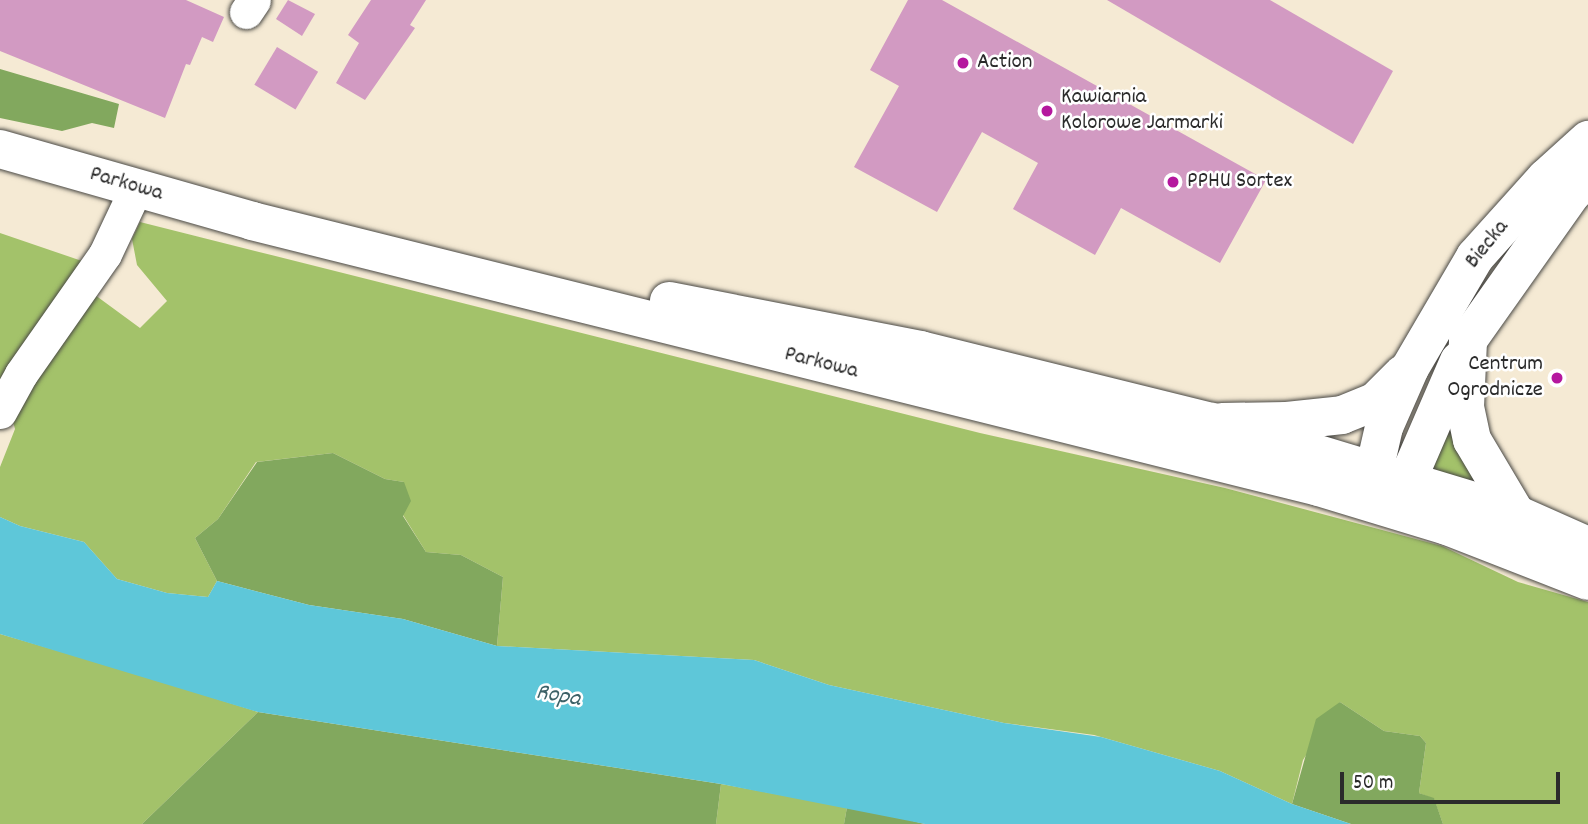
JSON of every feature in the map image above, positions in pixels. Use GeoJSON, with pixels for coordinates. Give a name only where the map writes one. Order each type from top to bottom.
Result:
{"type":"FeatureCollection","features":[{"type":"Feature","properties":{"kind":"main road","name":"Biecka"},"geometry":{"type":"LineString","coordinates":[[1390,486],[1384,427],[1410,368],[1475,257],[1546,178],[1588,140]]}},
{"type":"Feature","properties":{"kind":"main road","name":"Parkowa"},"geometry":{"type":"LineString","coordinates":[[0,149],[251,221],[1319,487],[1390,486]]}},
{"type":"Feature","properties":{"kind":"main road","name":"Biecka"},"geometry":{"type":"LineString","coordinates":[[1390,486],[1468,340],[1572,193],[1588,178]]}},
{"type":"Feature","properties":{"kind":"main road","name":"Parkowa"},"geometry":{"type":"LineString","coordinates":[[251,221],[920,350],[1212,422]]}},
{"type":"Feature","properties":{"kind":"main road"},"geometry":{"type":"LineString","coordinates":[[1468,340],[1465,407],[1472,440],[1516,514]]}},
{"type":"Feature","properties":{"kind":"main road","name":"Biecka"},"geometry":{"type":"LineString","coordinates":[[1212,422],[1287,421],[1342,415],[1375,402],[1410,368]]}},
{"type":"Feature","properties":{"kind":"main road"},"geometry":{"type":"LineString","coordinates":[[1212,422],[1390,486],[1516,514],[1588,547]]}},
{"type":"Feature","properties":{"kind":"main road"},"geometry":{"type":"LineString","coordinates":[[1390,486],[1511,550],[1588,581]]}},
{"type":"Feature","properties":{"kind":"street"},"geometry":{"type":"LineString","coordinates":[[0,412],[21,374],[105,254],[136,188]]}},
{"type":"Feature","properties":{"kind":"green space"},"geometry":{"type":"Polygon","coordinates":[[[0,69],[119,104],[114,128],[92,123],[62,131],[0,118],[0,69]]]}},
{"type":"Feature","properties":{"kind":"green space"},"geometry":{"type":"Polygon","coordinates":[[[140,222],[980,433],[1225,488],[1442,546],[1518,582],[1588,602],[1588,824],[1443,824],[1434,799],[1419,793],[1426,743],[1420,736],[1384,731],[1340,702],[1303,760],[1292,804],[1220,771],[1094,735],[1004,723],[829,685],[754,660],[497,646],[503,577],[461,555],[426,552],[403,515],[404,482],[385,479],[333,453],[256,462],[218,519],[195,538],[217,581],[208,597],[167,593],[117,579],[84,542],[20,526],[0,517],[0,467],[15,429],[11,414],[95,295],[140,328],[167,301],[137,265],[132,239],[140,222]]]}},
{"type":"Feature","properties":{"kind":"green space"},"geometry":{"type":"Polygon","coordinates":[[[0,233],[82,261],[0,387],[0,233]]]}},
{"type":"Feature","properties":{"kind":"green space"},"geometry":{"type":"Polygon","coordinates":[[[1449,423],[1486,485],[1435,473],[1431,466],[1449,423]]]}},
{"type":"Feature","properties":{"kind":"green space"},"geometry":{"type":"Polygon","coordinates":[[[333,453],[385,479],[404,482],[411,501],[403,516],[426,552],[461,555],[503,577],[497,646],[403,619],[309,605],[217,581],[195,538],[218,519],[257,462],[333,453]]]}},
{"type":"Feature","properties":{"kind":"green space"},"geometry":{"type":"Polygon","coordinates":[[[0,634],[258,712],[142,824],[0,824],[0,634]]]}},
{"type":"Feature","properties":{"kind":"green space"},"geometry":{"type":"Polygon","coordinates":[[[1340,702],[1384,731],[1420,736],[1426,743],[1419,793],[1434,798],[1443,824],[1351,824],[1292,804],[1316,719],[1340,702]]]}},
{"type":"Feature","properties":{"kind":"green space"},"geometry":{"type":"Polygon","coordinates":[[[258,712],[721,784],[716,824],[142,824],[258,712]]]}},
{"type":"Feature","properties":{"kind":"green space"},"geometry":{"type":"Polygon","coordinates":[[[721,784],[847,807],[844,824],[716,824],[721,784]]]}},
{"type":"Feature","properties":{"kind":"green space"},"geometry":{"type":"Polygon","coordinates":[[[847,807],[880,813],[925,824],[844,824],[847,807]]]}},
{"type":"Feature","properties":{"kind":"water","name":"Ropa"},"geometry":{"type":"Polygon","coordinates":[[[0,517],[20,526],[84,542],[117,579],[167,593],[208,597],[217,581],[309,605],[403,619],[497,646],[754,660],[829,685],[1004,723],[1101,737],[1220,771],[1292,804],[1351,824],[925,824],[721,784],[258,712],[0,634],[0,517]]]}},
{"type":"Feature","properties":{"kind":"building"},"geometry":{"type":"Polygon","coordinates":[[[0,0],[186,0],[224,17],[213,42],[202,37],[190,65],[186,64],[165,118],[0,51],[0,0]]]}},
{"type":"Feature","properties":{"kind":"building"},"geometry":{"type":"Polygon","coordinates":[[[288,0],[315,14],[302,36],[276,19],[288,0]]]}},
{"type":"Feature","properties":{"kind":"building"},"geometry":{"type":"Polygon","coordinates":[[[371,0],[426,0],[410,25],[415,28],[365,100],[336,83],[359,43],[348,35],[371,0]]]}},
{"type":"Feature","properties":{"kind":"building"},"geometry":{"type":"Polygon","coordinates":[[[908,0],[942,0],[1266,180],[1220,263],[1121,208],[1095,255],[1013,209],[1038,163],[982,132],[937,212],[854,167],[899,86],[870,70],[908,0]]]}},
{"type":"Feature","properties":{"kind":"building"},"geometry":{"type":"Polygon","coordinates":[[[1107,0],[1270,0],[1393,71],[1353,144],[1107,0]]]}},
{"type":"Feature","properties":{"kind":"building"},"geometry":{"type":"Polygon","coordinates":[[[277,47],[318,72],[295,109],[254,85],[277,47]]]}},
{"type":"Feature","properties":{"kind":"place","name":"Action"},"geometry":{"type":"Point","coordinates":[963,63]}},
{"type":"Feature","properties":{"kind":"place","name":"Kawiarnia Kolorowe Jarmarki"},"geometry":{"type":"Point","coordinates":[1047,111]}},
{"type":"Feature","properties":{"kind":"place","name":"PPHU Sortex"},"geometry":{"type":"Point","coordinates":[1173,182]}},
{"type":"Feature","properties":{"kind":"place","name":"Centrum Ogrodnicze"},"geometry":{"type":"Point","coordinates":[1557,378]}}]}
